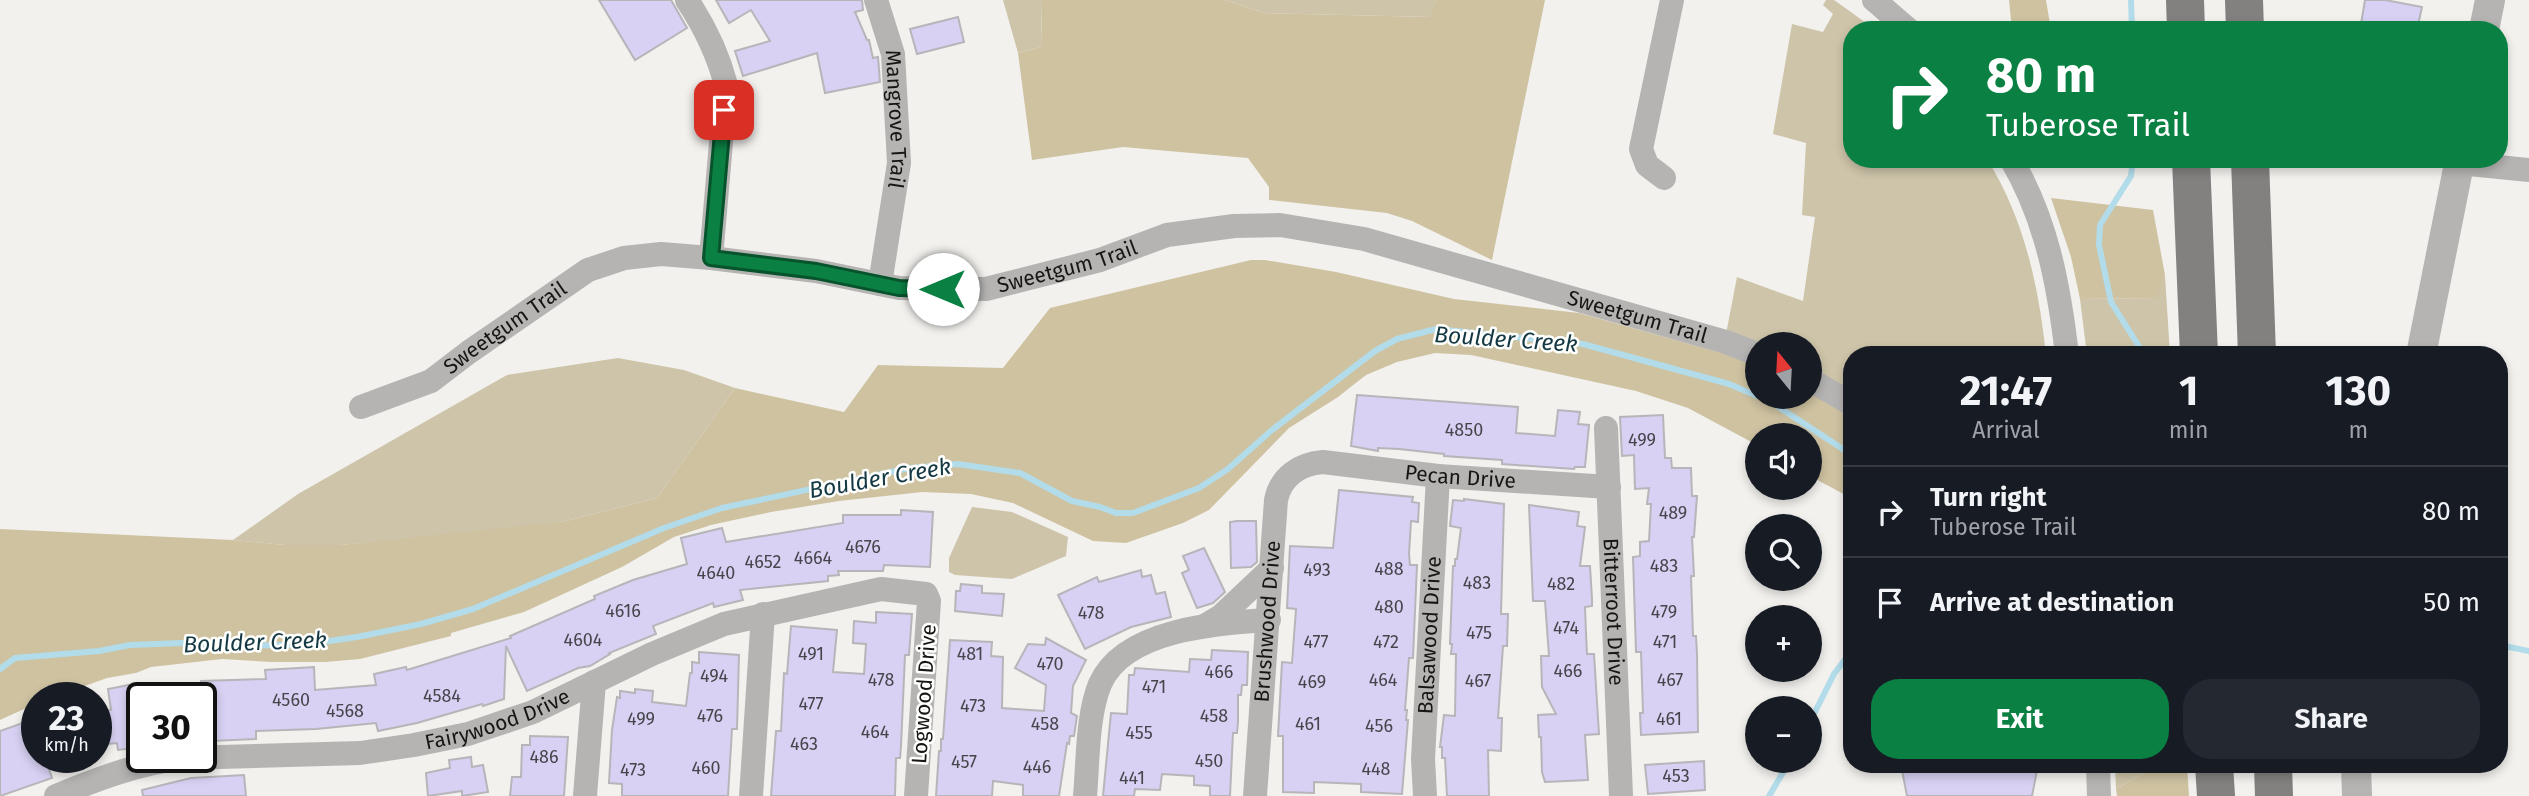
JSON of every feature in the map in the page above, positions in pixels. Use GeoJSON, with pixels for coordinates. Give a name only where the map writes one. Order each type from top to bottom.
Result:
{"type":"FeatureCollection","features":[{"type":"Feature","properties":{"kind":"main road"},"geometry":{"type":"LineString","coordinates":[[2185,0],[2186,21]]}},
{"type":"Feature","properties":{"kind":"main road"},"geometry":{"type":"LineString","coordinates":[[2244,0],[2245,21]]}},
{"type":"Feature","properties":{"kind":"main road"},"geometry":{"type":"LineString","coordinates":[[2191,168],[2199,346]]}},
{"type":"Feature","properties":{"kind":"main road"},"geometry":{"type":"LineString","coordinates":[[2250,168],[2257,346]]}},
{"type":"Feature","properties":{"kind":"main road"},"geometry":{"type":"LineString","coordinates":[[2215,773],[2216,796]]}},
{"type":"Feature","properties":{"kind":"main road"},"geometry":{"type":"LineString","coordinates":[[2273,773],[2274,796]]}},
{"type":"Feature","properties":{"kind":"street"},"geometry":{"type":"LineString","coordinates":[[687,0],[711,41],[726,85],[711,258]]}},
{"type":"Feature","properties":{"kind":"street","name":"Mangrove Trail"},"geometry":{"type":"LineString","coordinates":[[876,0],[892,54],[899,163],[880,284]]}},
{"type":"Feature","properties":{"kind":"street"},"geometry":{"type":"LineString","coordinates":[[1664,178],[1647,165],[1641,149],[1672,0]]}},
{"type":"Feature","properties":{"kind":"street"},"geometry":{"type":"LineString","coordinates":[[1874,0],[1898,21]]}},
{"type":"Feature","properties":{"kind":"street"},"geometry":{"type":"LineString","coordinates":[[2486,21],[2490,0]]}},
{"type":"Feature","properties":{"kind":"street"},"geometry":{"type":"LineString","coordinates":[[2508,167],[2529,170]]}},
{"type":"Feature","properties":{"kind":"street"},"geometry":{"type":"LineString","coordinates":[[2015,168],[2039,216],[2051,253],[2066,346]]}},
{"type":"Feature","properties":{"kind":"street"},"geometry":{"type":"LineString","coordinates":[[2423,346],[2458,168]]}},
{"type":"Feature","properties":{"kind":"street","name":"Sweetgum Trail"},"geometry":{"type":"LineString","coordinates":[[361,407],[430,382],[588,270],[624,258],[662,254],[711,258],[816,271],[899,288],[986,289],[1100,260],[1167,235],[1234,226],[1280,225],[1364,239],[1745,349]]}},
{"type":"Feature","properties":{"kind":"street"},"geometry":{"type":"LineString","coordinates":[[1822,387],[1843,399]]}},
{"type":"Feature","properties":{"kind":"street","name":"Bitterroot Drive"},"geometry":{"type":"LineString","coordinates":[[1606,428],[1621,796]]}},
{"type":"Feature","properties":{"kind":"street","name":"Pecan Drive"},"geometry":{"type":"LineString","coordinates":[[1312,463],[1335,463],[1438,476],[1609,487]]}},
{"type":"Feature","properties":{"kind":"street","name":"Brushwood Drive"},"geometry":{"type":"LineString","coordinates":[[1255,796],[1277,492],[1293,472],[1312,463]]}},
{"type":"Feature","properties":{"kind":"street","name":"Balsawood Drive"},"geometry":{"type":"LineString","coordinates":[[1425,796],[1423,759],[1438,476]]}},
{"type":"Feature","properties":{"kind":"street"},"geometry":{"type":"LineString","coordinates":[[1206,625],[1221,616],[1272,568]]}},
{"type":"Feature","properties":{"kind":"street","name":"Fairywood Drive"},"geometry":{"type":"LineString","coordinates":[[56,796],[95,780],[158,761],[360,753],[436,741],[507,722],[569,696],[683,639],[724,624],[881,589],[926,594]]}},
{"type":"Feature","properties":{"kind":"street","name":"Logwood Drive"},"geometry":{"type":"LineString","coordinates":[[916,796],[930,610],[926,594]]}},
{"type":"Feature","properties":{"kind":"street"},"geometry":{"type":"LineString","coordinates":[[751,796],[763,614]]}},
{"type":"Feature","properties":{"kind":"street"},"geometry":{"type":"LineString","coordinates":[[1085,796],[1094,703],[1100,685],[1115,664],[1153,640],[1206,625],[1269,620]]}},
{"type":"Feature","properties":{"kind":"street"},"geometry":{"type":"LineString","coordinates":[[585,796],[594,682]]}},
{"type":"Feature","properties":{"kind":"street"},"geometry":{"type":"LineString","coordinates":[[2098,773],[2099,796]]}},
{"type":"Feature","properties":{"kind":"street"},"geometry":{"type":"LineString","coordinates":[[2356,773],[2357,796]]}},
{"type":"Feature","properties":{"kind":"shaded area"},"geometry":{"type":"Polygon","coordinates":[[[1003,0],[1042,0],[1041,47],[1018,53],[1003,0]]]}},
{"type":"Feature","properties":{"kind":"shaded area"},"geometry":{"type":"Polygon","coordinates":[[[1042,0],[1225,0],[1264,13],[1430,17],[1436,0],[1545,0],[1492,260],[1412,221],[1387,213],[1269,200],[1269,187],[1248,158],[1123,147],[1032,160],[1018,53],[1041,47],[1042,0]]]}},
{"type":"Feature","properties":{"kind":"shaded area"},"geometry":{"type":"Polygon","coordinates":[[[1225,0],[1436,0],[1431,17],[1264,13],[1225,0]]]}},
{"type":"Feature","properties":{"kind":"shaded area"},"geometry":{"type":"Polygon","coordinates":[[[1826,0],[1834,0],[1863,21],[1843,21],[1843,168],[1992,168],[2011,205],[2028,254],[2045,346],[1843,346],[1843,388],[1822,376],[1822,332],[1745,332],[1745,341],[1726,334],[1737,277],[1803,301],[1815,217],[1802,215],[1806,143],[1773,134],[1792,24],[1823,32],[1833,14],[1823,5],[1826,0]]]}},
{"type":"Feature","properties":{"kind":"shaded area"},"geometry":{"type":"Polygon","coordinates":[[[2009,0],[2046,0],[2050,21],[2011,21],[2009,0]]]}},
{"type":"Feature","properties":{"kind":"shaded area"},"geometry":{"type":"Polygon","coordinates":[[[2051,198],[2153,210],[2165,275],[2157,298],[2080,299],[2071,257],[2051,198]]]}},
{"type":"Feature","properties":{"kind":"shaded area"},"geometry":{"type":"Polygon","coordinates":[[[1251,260],[1265,260],[1336,272],[1454,299],[1579,313],[1745,360],[1745,410],[1822,410],[1822,398],[1843,411],[1843,494],[1822,482],[1822,423],[1745,423],[1745,439],[1688,408],[1636,391],[1471,355],[1435,353],[1397,362],[1366,375],[1338,397],[1289,428],[1209,510],[1183,523],[1126,543],[1093,541],[1013,503],[971,494],[922,492],[839,501],[711,525],[674,537],[622,567],[524,612],[451,633],[451,636],[360,659],[271,662],[222,659],[151,667],[96,682],[21,682],[21,710],[0,720],[0,529],[285,545],[341,545],[566,521],[657,498],[735,388],[844,412],[878,365],[1003,368],[1050,308],[1251,260]]]}},
{"type":"Feature","properties":{"kind":"shaded area"},"geometry":{"type":"Polygon","coordinates":[[[2165,275],[2169,346],[2086,346],[2080,299],[2156,298],[2165,275]]]}},
{"type":"Feature","properties":{"kind":"shaded area"},"geometry":{"type":"Polygon","coordinates":[[[618,358],[684,370],[735,388],[657,498],[566,521],[479,532],[341,545],[285,545],[233,540],[298,494],[507,375],[618,358]]]}},
{"type":"Feature","properties":{"kind":"shaded area"},"geometry":{"type":"Polygon","coordinates":[[[972,507],[1012,512],[1068,537],[1066,556],[1012,579],[955,575],[949,572],[949,558],[972,507]]]}},
{"type":"Feature","properties":{"kind":"shaded area"},"geometry":{"type":"Polygon","coordinates":[[[2115,773],[2144,773],[2116,789],[2115,773]]]}},
{"type":"Feature","properties":{"kind":"shaded area"},"geometry":{"type":"Polygon","coordinates":[[[2144,773],[2188,773],[2189,796],[2117,796],[2116,789],[2144,773]]]}},
{"type":"Feature","properties":{"kind":"building"},"geometry":{"type":"Polygon","coordinates":[[[599,0],[671,0],[687,28],[635,60],[599,0]]]}},
{"type":"Feature","properties":{"kind":"building"},"geometry":{"type":"Polygon","coordinates":[[[716,0],[862,0],[863,10],[855,12],[869,40],[873,58],[878,57],[880,82],[825,93],[817,53],[743,76],[735,51],[770,41],[751,10],[729,23],[716,0]]]}},
{"type":"Feature","properties":{"kind":"building"},"geometry":{"type":"Polygon","coordinates":[[[2365,0],[2385,0],[2422,7],[2419,21],[2362,21],[2365,0]]]}},
{"type":"Feature","properties":{"kind":"building"},"geometry":{"type":"Polygon","coordinates":[[[958,17],[964,42],[917,54],[910,29],[958,17]]]}},
{"type":"Feature","properties":{"kind":"building"},"geometry":{"type":"Polygon","coordinates":[[[1357,395],[1518,407],[1516,433],[1555,436],[1558,410],[1580,412],[1578,424],[1589,425],[1585,467],[1574,469],[1502,464],[1502,460],[1444,456],[1399,449],[1378,448],[1378,451],[1351,446],[1357,395]]]}},
{"type":"Feature","properties":{"kind":"building"},"geometry":{"type":"Polygon","coordinates":[[[1663,415],[1665,458],[1671,458],[1672,468],[1691,468],[1692,496],[1697,496],[1692,537],[1694,576],[1691,576],[1693,636],[1696,636],[1697,654],[1698,732],[1641,735],[1641,652],[1636,652],[1633,557],[1640,556],[1640,542],[1649,541],[1651,504],[1647,504],[1649,488],[1635,489],[1634,455],[1622,456],[1620,417],[1663,415]]]}},
{"type":"Feature","properties":{"kind":"building"},"geometry":{"type":"Polygon","coordinates":[[[1339,490],[1413,497],[1412,502],[1419,503],[1418,522],[1411,521],[1409,554],[1410,565],[1417,565],[1413,658],[1409,658],[1405,710],[1408,720],[1402,794],[1361,792],[1361,784],[1314,782],[1314,793],[1283,792],[1283,736],[1278,736],[1282,662],[1292,663],[1296,609],[1287,608],[1290,546],[1333,548],[1339,490]]]}},
{"type":"Feature","properties":{"kind":"building"},"geometry":{"type":"Polygon","coordinates":[[[1453,500],[1504,504],[1501,614],[1508,614],[1507,646],[1503,646],[1498,718],[1502,718],[1501,751],[1488,750],[1489,796],[1447,796],[1445,758],[1442,758],[1440,747],[1444,715],[1455,716],[1456,654],[1451,654],[1450,644],[1453,566],[1457,559],[1461,528],[1450,526],[1453,500]]]}},
{"type":"Feature","properties":{"kind":"building"},"geometry":{"type":"Polygon","coordinates":[[[1529,505],[1579,512],[1577,526],[1585,527],[1580,566],[1590,566],[1592,606],[1585,607],[1587,654],[1594,654],[1599,734],[1585,735],[1588,780],[1545,782],[1542,772],[1538,715],[1556,714],[1542,687],[1541,656],[1549,656],[1545,601],[1533,601],[1529,505]]]}},
{"type":"Feature","properties":{"kind":"building"},"geometry":{"type":"Polygon","coordinates":[[[901,510],[933,512],[930,567],[884,565],[883,571],[838,571],[839,575],[828,576],[828,581],[740,590],[743,600],[714,607],[713,603],[653,626],[656,634],[609,653],[590,666],[578,668],[527,691],[506,646],[504,699],[417,723],[378,731],[376,723],[256,731],[256,739],[217,741],[217,682],[201,681],[266,679],[265,670],[314,667],[315,690],[376,685],[374,674],[406,667],[407,670],[511,638],[510,636],[595,599],[594,596],[633,580],[687,564],[681,538],[722,528],[726,542],[843,523],[843,515],[901,515],[901,510]]]}},
{"type":"Feature","properties":{"kind":"building"},"geometry":{"type":"Polygon","coordinates":[[[1256,521],[1257,562],[1251,567],[1231,568],[1230,522],[1256,521]]]}},
{"type":"Feature","properties":{"kind":"building"},"geometry":{"type":"Polygon","coordinates":[[[1204,548],[1225,592],[1213,603],[1197,608],[1182,573],[1189,570],[1183,556],[1204,548]]]}},
{"type":"Feature","properties":{"kind":"building"},"geometry":{"type":"Polygon","coordinates":[[[1141,570],[1142,577],[1151,575],[1156,594],[1165,592],[1171,617],[1131,627],[1085,649],[1058,595],[1097,577],[1099,582],[1141,570]]]}},
{"type":"Feature","properties":{"kind":"building"},"geometry":{"type":"Polygon","coordinates":[[[961,584],[982,586],[982,593],[1004,594],[1002,616],[955,611],[956,591],[960,591],[961,584]]]}},
{"type":"Feature","properties":{"kind":"building"},"geometry":{"type":"Polygon","coordinates":[[[876,612],[912,614],[909,655],[905,655],[901,746],[900,758],[896,758],[895,796],[771,796],[776,731],[781,731],[784,673],[787,674],[791,626],[837,630],[833,672],[864,674],[866,644],[853,643],[854,621],[876,623],[876,612]]]}},
{"type":"Feature","properties":{"kind":"building"},"geometry":{"type":"Polygon","coordinates":[[[1046,638],[1086,660],[1073,686],[1071,713],[1077,716],[1074,736],[1070,736],[1069,744],[1067,743],[1059,796],[1023,796],[1023,785],[993,781],[992,796],[936,796],[950,640],[992,642],[991,656],[1003,657],[1002,708],[1044,711],[1046,685],[1015,668],[1028,644],[1045,645],[1046,638]]]}},
{"type":"Feature","properties":{"kind":"building"},"geometry":{"type":"Polygon","coordinates":[[[1212,650],[1248,652],[1247,685],[1242,685],[1241,695],[1238,695],[1237,733],[1233,733],[1230,796],[1210,796],[1210,786],[1194,785],[1194,776],[1162,774],[1160,790],[1135,789],[1134,796],[1103,796],[1111,713],[1127,714],[1129,675],[1134,675],[1135,668],[1189,672],[1190,659],[1211,660],[1212,650]]]}},
{"type":"Feature","properties":{"kind":"building"},"geometry":{"type":"Polygon","coordinates":[[[699,652],[739,655],[737,729],[732,729],[728,796],[622,796],[622,784],[609,783],[612,730],[620,691],[653,691],[652,702],[686,706],[692,662],[699,663],[699,652]]]}},
{"type":"Feature","properties":{"kind":"building"},"geometry":{"type":"Polygon","coordinates":[[[126,686],[126,749],[118,750],[117,743],[112,744],[112,688],[126,686]]]}},
{"type":"Feature","properties":{"kind":"building"},"geometry":{"type":"Polygon","coordinates":[[[21,724],[21,773],[50,773],[52,778],[0,796],[0,731],[21,724]]]}},
{"type":"Feature","properties":{"kind":"building"},"geometry":{"type":"Polygon","coordinates":[[[530,736],[568,737],[564,796],[510,796],[512,777],[521,777],[522,745],[530,745],[530,736]]]}},
{"type":"Feature","properties":{"kind":"building"},"geometry":{"type":"Polygon","coordinates":[[[471,757],[472,767],[483,765],[488,792],[462,796],[462,791],[428,796],[426,773],[450,768],[449,760],[471,757]]]}},
{"type":"Feature","properties":{"kind":"building"},"geometry":{"type":"Polygon","coordinates":[[[1704,761],[1705,790],[1648,794],[1645,765],[1704,761]]]}},
{"type":"Feature","properties":{"kind":"building"},"geometry":{"type":"Polygon","coordinates":[[[1903,773],[2036,773],[2032,796],[1907,796],[1903,773]]]}},
{"type":"Feature","properties":{"kind":"building"},"geometry":{"type":"Polygon","coordinates":[[[244,775],[246,796],[143,796],[142,790],[191,778],[244,775]]]}},
{"type":"Feature","properties":{"kind":"waterway"},"geometry":{"type":"LineString","coordinates":[[2131,0],[2132,21]]}},
{"type":"Feature","properties":{"kind":"waterway"},"geometry":{"type":"LineString","coordinates":[[2132,168],[2131,176],[2100,225],[2099,245],[2111,302],[2139,346]]}},
{"type":"Feature","properties":{"kind":"waterway","name":"Boulder Creek"},"geometry":{"type":"LineString","coordinates":[[0,669],[15,658],[99,651],[130,645],[301,645],[421,624],[473,609],[664,528],[722,508],[910,468],[958,464],[1020,473],[1072,501],[1116,513],[1133,513],[1199,488],[1228,469],[1272,430],[1375,351],[1397,339],[1436,329],[1583,344],[1729,384],[1745,391]]}},
{"type":"Feature","properties":{"kind":"waterway","name":"Boulder Creek"},"geometry":{"type":"LineString","coordinates":[[1783,410],[1843,449]]}},
{"type":"Feature","properties":{"kind":"waterway","name":"Boulder Creek"},"geometry":{"type":"LineString","coordinates":[[2508,647],[2529,651]]}},
{"type":"Feature","properties":{"kind":"waterway"},"geometry":{"type":"LineString","coordinates":[[1822,698],[1843,662]]}},
{"type":"Feature","properties":{"kind":"waterway"},"geometry":{"type":"LineString","coordinates":[[1769,796],[1783,773]]}},
{"type":"Feature","properties":{"kind":"route"},"geometry":{"type":"LineString","coordinates":[[724,110],[711,258],[816,271],[899,288],[943,289]]}}]}
